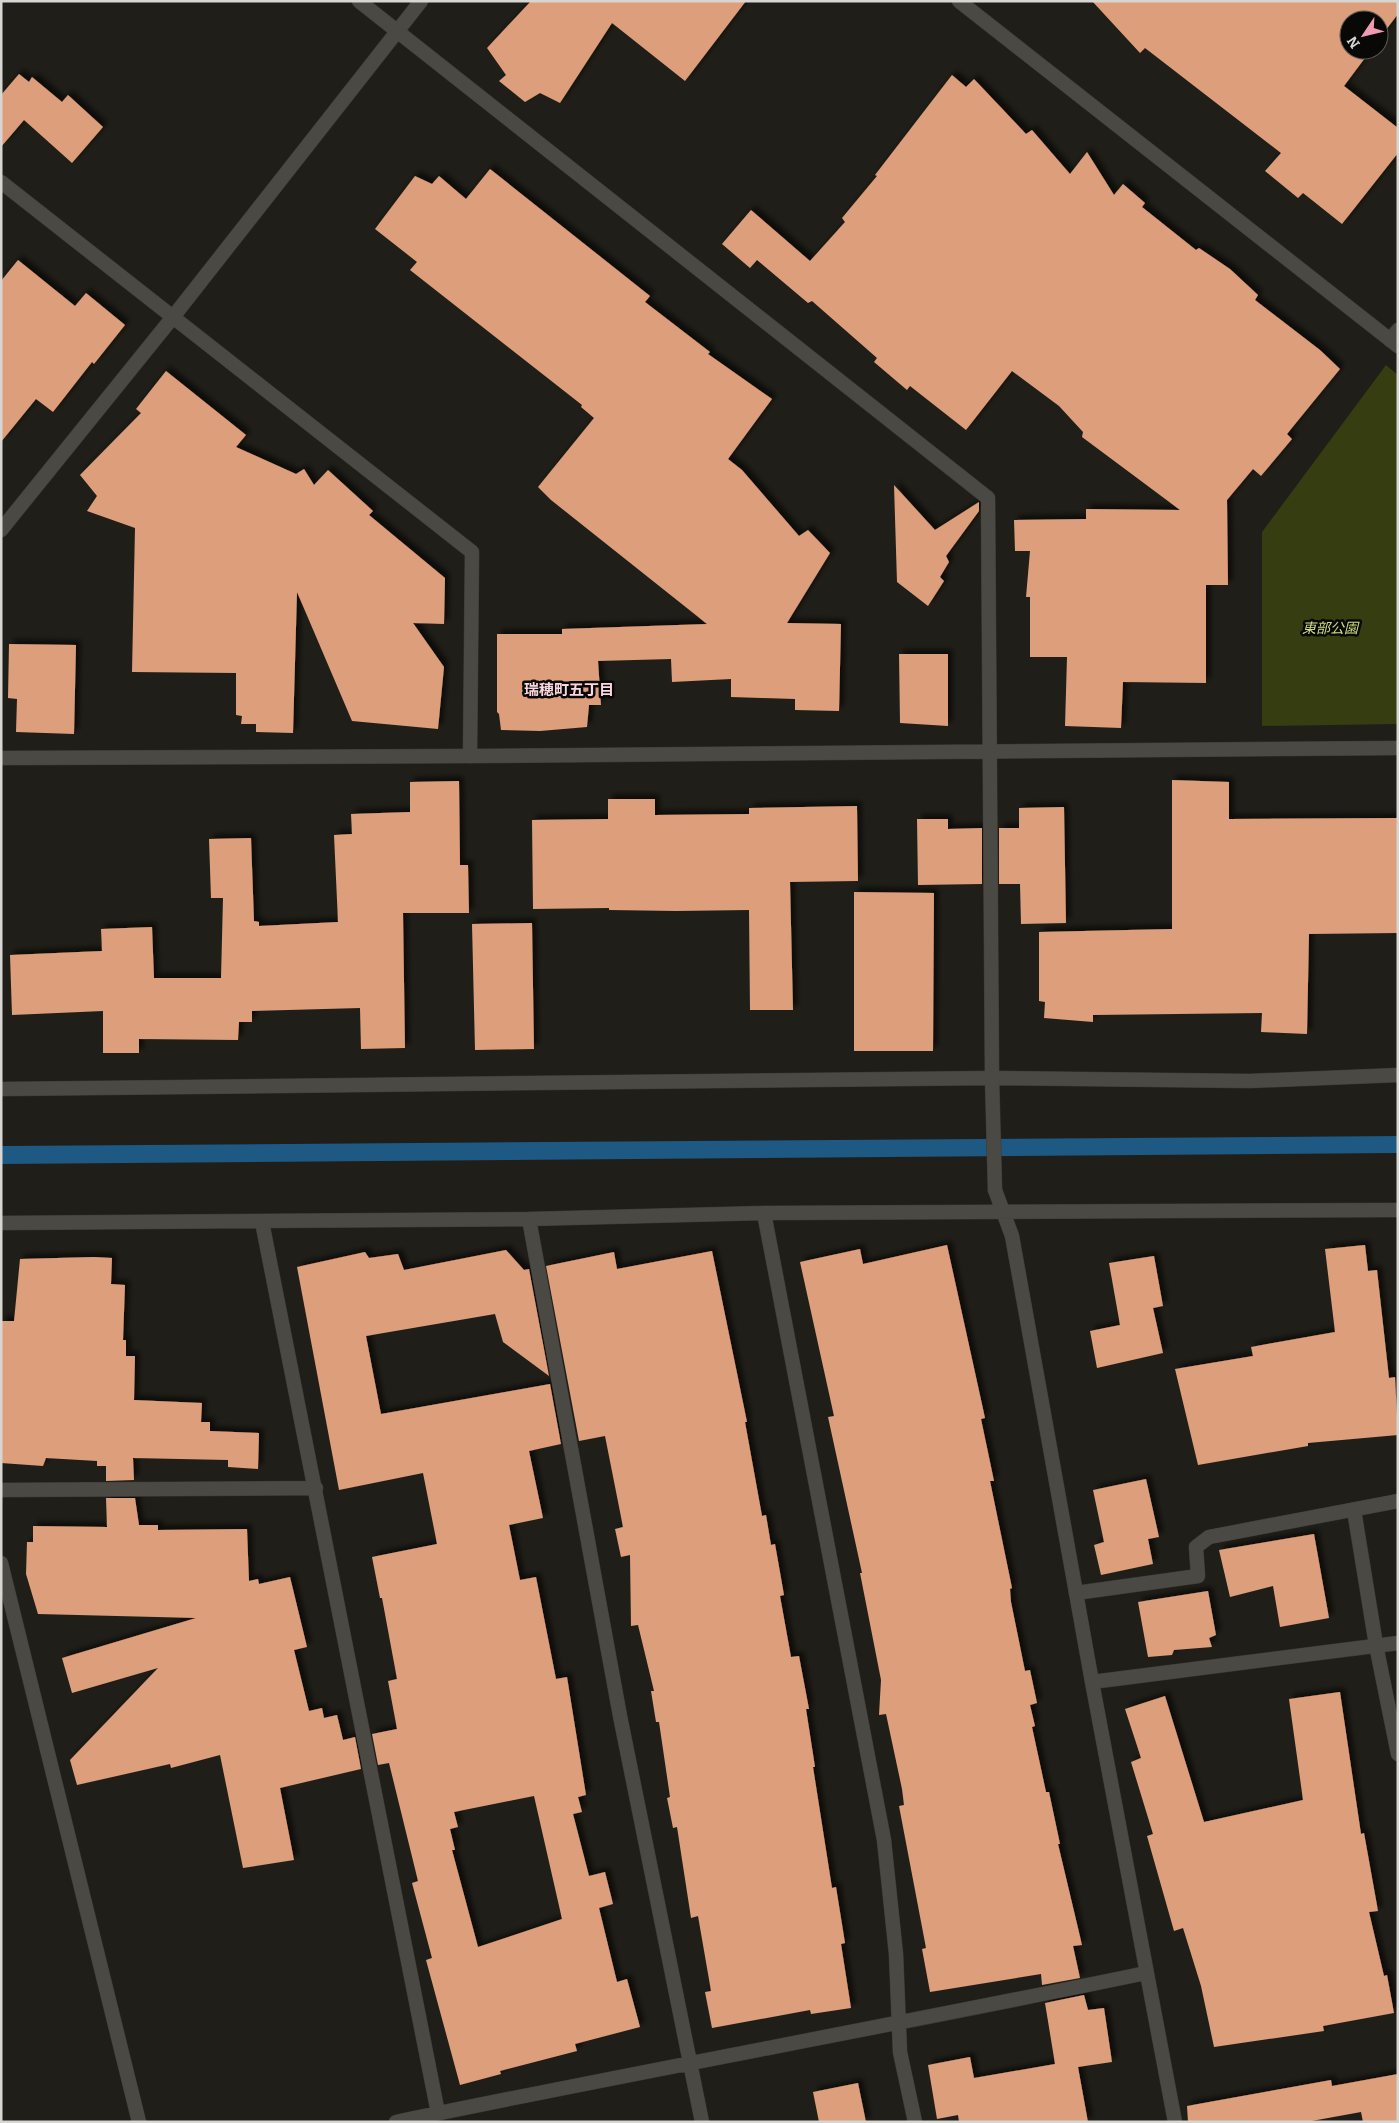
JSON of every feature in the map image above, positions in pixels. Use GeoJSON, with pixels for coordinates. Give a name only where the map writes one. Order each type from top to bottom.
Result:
{"type":"FeatureCollection","features":[{"type":"Feature","properties":{"kind":"street"},"geometry":{"type":"LineString","coordinates":[[359,1],[988,498],[992,1078],[995,1190],[1012,1236],[1092,1682],[1175,2122]]}},
{"type":"Feature","properties":{"kind":"street"},"geometry":{"type":"LineString","coordinates":[[1,530],[421,1]]}},
{"type":"Feature","properties":{"kind":"street"},"geometry":{"type":"LineString","coordinates":[[960,1],[1395,338]]}},
{"type":"Feature","properties":{"kind":"street"},"geometry":{"type":"LineString","coordinates":[[1,182],[472,552],[470,756]]}},
{"type":"Feature","properties":{"kind":"street"},"geometry":{"type":"LineString","coordinates":[[1,758],[1398,748]]}},
{"type":"Feature","properties":{"kind":"street"},"geometry":{"type":"LineString","coordinates":[[1,1089],[992,1078],[1250,1081],[1398,1075]]}},
{"type":"Feature","properties":{"kind":"street"},"geometry":{"type":"LineString","coordinates":[[1,1223],[529,1219],[764,1213],[1398,1210]]}},
{"type":"Feature","properties":{"kind":"street"},"geometry":{"type":"LineString","coordinates":[[764,1213],[884,1840],[896,1954],[900,2052],[915,2122]]}},
{"type":"Feature","properties":{"kind":"street"},"geometry":{"type":"LineString","coordinates":[[529,1219],[618,1707],[702,2122]]}},
{"type":"Feature","properties":{"kind":"street"},"geometry":{"type":"LineString","coordinates":[[262,1222],[438,2113]]}},
{"type":"Feature","properties":{"kind":"street"},"geometry":{"type":"LineString","coordinates":[[1,1490],[316,1488]]}},
{"type":"Feature","properties":{"kind":"street"},"geometry":{"type":"LineString","coordinates":[[1076,1593],[1198,1576],[1196,1547],[1209,1537],[1398,1501]]}},
{"type":"Feature","properties":{"kind":"street"},"geometry":{"type":"LineString","coordinates":[[1354,1510],[1376,1645],[1398,1754]]}},
{"type":"Feature","properties":{"kind":"street"},"geometry":{"type":"LineString","coordinates":[[1,1563],[139,2122]]}},
{"type":"Feature","properties":{"kind":"street"},"geometry":{"type":"LineString","coordinates":[[1092,1682],[1398,1642]]}},
{"type":"Feature","properties":{"kind":"street"},"geometry":{"type":"LineString","coordinates":[[396,2122],[690,2063],[899,2024],[1146,1973]]}},
{"type":"Feature","properties":{"kind":"green space","name":"東部公園"},"geometry":{"type":"Polygon","coordinates":[[[1386,365],[1398,375],[1398,724],[1262,726],[1262,532],[1386,365]]]}},
{"type":"Feature","properties":{"kind":"water"},"geometry":{"type":"Polygon","coordinates":[[[1398,1136],[1398,1153],[1,1164],[1,1146],[1398,1136]]]}},
{"type":"Feature","properties":{"kind":"building"},"geometry":{"type":"Polygon","coordinates":[[[531,1],[746,1],[685,81],[612,23],[560,103],[540,93],[525,102],[499,81],[506,75],[487,48],[531,1]]]}},
{"type":"Feature","properties":{"kind":"building"},"geometry":{"type":"Polygon","coordinates":[[[1092,1],[1398,1],[1398,14],[1389,26],[1389,10],[1339,10],[1339,60],[1364,60],[1344,86],[1398,128],[1398,153],[1342,224],[1303,193],[1298,198],[1265,171],[1281,153],[1145,48],[1140,53],[1092,1]]]}},
{"type":"Feature","properties":{"kind":"building"},"geometry":{"type":"Polygon","coordinates":[[[19,74],[29,82],[32,77],[62,102],[68,95],[103,127],[72,163],[24,120],[1,147],[1,95],[19,74]]]}},
{"type":"Feature","properties":{"kind":"building"},"geometry":{"type":"Polygon","coordinates":[[[952,75],[966,87],[974,79],[1026,134],[1032,130],[1070,174],[1087,152],[1114,195],[1123,184],[1145,203],[1142,207],[1196,250],[1199,248],[1230,269],[1258,295],[1255,300],[1320,350],[1340,369],[1287,434],[1292,439],[1261,476],[1253,469],[1227,500],[1228,585],[1206,585],[1206,683],[1123,682],[1121,728],[1065,726],[1067,657],[1030,657],[1030,597],[1026,597],[1030,551],[1015,551],[1014,520],[1086,519],[1086,509],[1180,510],[1082,437],[1083,432],[1059,406],[1012,371],[966,430],[910,386],[907,390],[874,362],[877,358],[812,301],[808,303],[757,260],[750,268],[722,244],[751,210],[810,261],[845,222],[842,218],[877,176],[875,175],[952,75]]]}},
{"type":"Feature","properties":{"kind":"building"},"geometry":{"type":"Polygon","coordinates":[[[490,169],[650,296],[645,302],[710,352],[708,354],[772,399],[728,459],[742,470],[799,536],[808,530],[830,553],[787,623],[841,624],[839,711],[795,710],[795,699],[731,697],[731,679],[672,682],[671,659],[598,661],[601,705],[589,705],[587,727],[540,731],[501,730],[499,714],[497,712],[497,634],[562,634],[562,629],[707,624],[551,500],[538,487],[594,418],[581,407],[582,405],[410,270],[417,262],[375,229],[415,176],[432,184],[439,176],[466,199],[490,169]]]}},
{"type":"Feature","properties":{"kind":"building"},"geometry":{"type":"Polygon","coordinates":[[[18,260],[75,306],[86,293],[125,325],[94,364],[92,362],[53,412],[36,399],[1,442],[1,281],[18,260]]]}},
{"type":"Feature","properties":{"kind":"building"},"geometry":{"type":"Polygon","coordinates":[[[166,371],[246,435],[236,447],[296,474],[304,469],[314,485],[328,470],[373,511],[369,515],[445,578],[444,624],[413,623],[444,667],[438,729],[352,721],[297,592],[293,733],[256,732],[256,724],[241,724],[242,716],[236,715],[236,673],[132,672],[135,528],[87,511],[97,496],[80,475],[141,413],[136,409],[166,371]]]}},
{"type":"Feature","properties":{"kind":"building"},"geometry":{"type":"Polygon","coordinates":[[[894,485],[935,530],[979,502],[979,511],[946,556],[949,562],[940,577],[944,581],[928,606],[897,582],[894,485]]]}},
{"type":"Feature","properties":{"kind":"building"},"geometry":{"type":"Polygon","coordinates":[[[9,644],[76,645],[74,734],[16,732],[17,699],[8,698],[9,644]]]}},
{"type":"Feature","properties":{"kind":"building"},"geometry":{"type":"Polygon","coordinates":[[[899,654],[948,654],[948,726],[900,723],[899,654]]]}},
{"type":"Feature","properties":{"kind":"building"},"geometry":{"type":"Polygon","coordinates":[[[1172,780],[1229,782],[1229,819],[1398,818],[1398,933],[1309,934],[1307,1034],[1261,1032],[1262,1013],[1093,1015],[1093,1022],[1044,1018],[1045,1002],[1039,1001],[1039,932],[1172,929],[1172,780]]]}},
{"type":"Feature","properties":{"kind":"building"},"geometry":{"type":"Polygon","coordinates":[[[459,781],[460,865],[468,865],[469,913],[403,913],[405,1048],[361,1049],[360,1008],[252,1011],[252,1022],[239,1022],[238,1040],[139,1039],[139,1053],[103,1053],[103,1011],[12,1015],[10,955],[102,951],[101,929],[152,927],[154,978],[221,978],[223,898],[211,898],[209,839],[251,838],[254,921],[259,922],[259,926],[338,922],[334,835],[352,834],[351,814],[410,812],[410,782],[459,781]]]}},
{"type":"Feature","properties":{"kind":"building"},"geometry":{"type":"Polygon","coordinates":[[[608,799],[655,799],[655,815],[749,814],[749,808],[857,806],[858,881],[790,882],[793,1010],[750,1010],[749,910],[533,909],[532,820],[608,819],[608,799]]]}},
{"type":"Feature","properties":{"kind":"building"},"geometry":{"type":"Polygon","coordinates":[[[1064,807],[1066,923],[1021,924],[1020,884],[999,884],[999,828],[1019,828],[1019,808],[1064,807]]]}},
{"type":"Feature","properties":{"kind":"building"},"geometry":{"type":"Polygon","coordinates":[[[917,819],[948,819],[948,829],[982,828],[982,884],[918,885],[917,819]]]}},
{"type":"Feature","properties":{"kind":"building"},"geometry":{"type":"Polygon","coordinates":[[[854,892],[934,893],[933,1051],[854,1051],[854,892]]]}},
{"type":"Feature","properties":{"kind":"building"},"geometry":{"type":"Polygon","coordinates":[[[532,923],[534,1049],[475,1050],[472,924],[532,923]]]}},
{"type":"Feature","properties":{"kind":"building"},"geometry":{"type":"Polygon","coordinates":[[[947,1245],[985,1418],[981,1419],[994,1481],[990,1481],[1012,1588],[1010,1589],[1011,1602],[1025,1671],[1030,1670],[1037,1703],[1030,1705],[1035,1726],[1032,1727],[1046,1792],[1049,1792],[1060,1844],[1058,1844],[1082,1945],[1073,1946],[1080,1978],[1042,1985],[1041,1974],[930,1992],[922,1949],[926,1948],[899,1806],[904,1805],[902,1789],[886,1714],[879,1715],[881,1680],[860,1573],[862,1573],[828,1417],[834,1416],[800,1262],[860,1249],[863,1264],[947,1245]]]}},
{"type":"Feature","properties":{"kind":"building"},"geometry":{"type":"Polygon","coordinates":[[[1365,1245],[1368,1271],[1377,1270],[1389,1378],[1395,1377],[1398,1435],[1308,1443],[1308,1446],[1198,1465],[1175,1369],[1253,1356],[1251,1347],[1335,1332],[1325,1249],[1365,1245]]]}},
{"type":"Feature","properties":{"kind":"building"},"geometry":{"type":"Polygon","coordinates":[[[506,1250],[524,1270],[529,1269],[549,1376],[503,1342],[495,1314],[366,1336],[381,1414],[550,1384],[561,1444],[529,1451],[543,1518],[509,1525],[520,1580],[536,1577],[556,1679],[567,1677],[586,1795],[578,1797],[582,1812],[573,1814],[589,1876],[605,1872],[613,1904],[599,1908],[617,1982],[627,1979],[640,2027],[575,2044],[577,2051],[500,2071],[501,2074],[460,2085],[426,1960],[432,1958],[412,1883],[418,1881],[389,1763],[378,1765],[372,1734],[397,1729],[388,1681],[397,1679],[382,1598],[380,1598],[372,1557],[437,1544],[423,1473],[339,1490],[297,1267],[365,1252],[369,1258],[398,1254],[404,1270],[506,1250]],[[534,1796],[454,1812],[458,1827],[450,1829],[455,1850],[452,1850],[478,1947],[562,1919],[534,1796]]]}},
{"type":"Feature","properties":{"kind":"building"},"geometry":{"type":"Polygon","coordinates":[[[712,1251],[747,1422],[745,1422],[762,1516],[766,1515],[771,1545],[775,1544],[784,1595],[780,1596],[791,1657],[799,1656],[809,1709],[806,1709],[815,1767],[813,1767],[832,1888],[836,1887],[845,1943],[841,1944],[851,2008],[811,2014],[810,2010],[712,2028],[705,1992],[711,1991],[698,1916],[691,1918],[677,1827],[673,1828],[667,1798],[670,1797],[659,1722],[656,1722],[651,1691],[654,1691],[638,1625],[631,1626],[630,1555],[621,1557],[615,1529],[623,1527],[605,1436],[579,1441],[546,1266],[614,1252],[617,1269],[712,1251]]]}},
{"type":"Feature","properties":{"kind":"building"},"geometry":{"type":"Polygon","coordinates":[[[1154,1256],[1163,1306],[1153,1308],[1163,1353],[1097,1368],[1090,1331],[1120,1325],[1109,1263],[1154,1256]]]}},
{"type":"Feature","properties":{"kind":"building"},"geometry":{"type":"Polygon","coordinates":[[[112,1258],[111,1284],[125,1285],[123,1340],[126,1340],[126,1356],[135,1356],[134,1400],[202,1403],[201,1422],[210,1422],[210,1431],[259,1433],[258,1469],[228,1467],[228,1460],[133,1458],[134,1480],[106,1481],[106,1466],[97,1466],[97,1461],[46,1458],[43,1466],[1,1463],[1,1321],[14,1321],[20,1259],[112,1258]]]}},
{"type":"Feature","properties":{"kind":"building"},"geometry":{"type":"Polygon","coordinates":[[[1146,1479],[1159,1537],[1148,1539],[1153,1564],[1101,1575],[1094,1545],[1104,1542],[1093,1490],[1146,1479]]]}},
{"type":"Feature","properties":{"kind":"building"},"geometry":{"type":"Polygon","coordinates":[[[106,1498],[135,1498],[139,1525],[158,1525],[158,1530],[247,1529],[249,1581],[258,1579],[259,1584],[290,1577],[307,1647],[294,1650],[309,1711],[322,1708],[324,1718],[337,1715],[343,1740],[355,1737],[361,1769],[280,1788],[294,1860],[243,1868],[220,1755],[171,1768],[170,1764],[77,1785],[70,1760],[158,1668],[72,1693],[62,1658],[196,1618],[38,1614],[26,1574],[27,1542],[33,1542],[33,1526],[107,1527],[106,1498]]]}},
{"type":"Feature","properties":{"kind":"building"},"geometry":{"type":"Polygon","coordinates":[[[1314,1534],[1329,1618],[1280,1627],[1273,1586],[1230,1597],[1219,1550],[1314,1534]]]}},
{"type":"Feature","properties":{"kind":"building"},"geometry":{"type":"Polygon","coordinates":[[[1208,1591],[1216,1635],[1209,1638],[1212,1647],[1174,1650],[1172,1655],[1148,1657],[1138,1602],[1208,1591]]]}},
{"type":"Feature","properties":{"kind":"building"},"geometry":{"type":"Polygon","coordinates":[[[1340,1692],[1361,1834],[1364,1833],[1378,1911],[1369,1912],[1384,1976],[1387,1975],[1394,2013],[1323,2026],[1324,2031],[1214,2047],[1201,1986],[1183,1928],[1174,1931],[1147,1836],[1153,1834],[1131,1762],[1141,1758],[1125,1709],[1165,1696],[1204,1822],[1303,1800],[1289,1699],[1340,1692]]]}},
{"type":"Feature","properties":{"kind":"building"},"geometry":{"type":"Polygon","coordinates":[[[1084,1995],[1088,2010],[1104,2008],[1112,2062],[1078,2067],[1088,2122],[959,2122],[958,2115],[937,2119],[928,2065],[970,2057],[974,2078],[1055,2064],[1045,2003],[1084,1995]]]}},
{"type":"Feature","properties":{"kind":"building"},"geometry":{"type":"Polygon","coordinates":[[[1398,2074],[1398,2122],[1363,2122],[1361,2112],[1306,2122],[1188,2122],[1187,2106],[1331,2080],[1332,2086],[1398,2074]]]}},
{"type":"Feature","properties":{"kind":"building"},"geometry":{"type":"Polygon","coordinates":[[[858,2083],[866,2122],[819,2122],[813,2092],[858,2083]]]}},
{"type":"Feature","properties":{"kind":"district","name":"瑞穂町五丁目"},"geometry":{"type":"Point","coordinates":[569,690]}}]}
